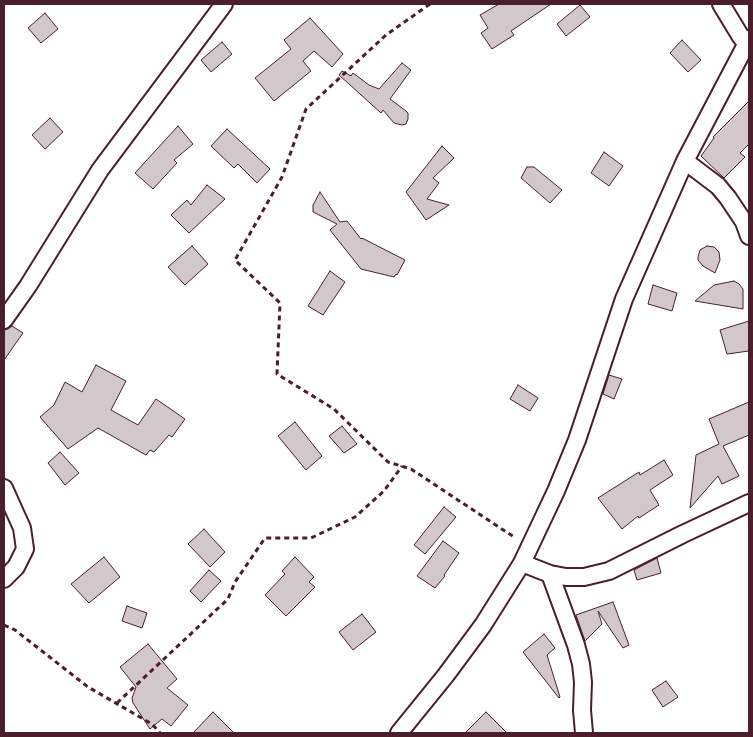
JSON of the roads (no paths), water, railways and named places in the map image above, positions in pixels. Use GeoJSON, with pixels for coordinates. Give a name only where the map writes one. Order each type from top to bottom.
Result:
{"type":"FeatureCollection","features":[{"type":"Feature","properties":{"kind":"street"},"geometry":{"type":"LineString","coordinates":[[4,320],[28,286],[100,170],[224,4]]}},
{"type":"Feature","properties":{"kind":"street"},"geometry":{"type":"LineString","coordinates":[[399,733],[483,625],[522,563],[556,491],[577,440],[624,298],[685,161],[748,42],[741,38],[722,4]]}},
{"type":"Feature","properties":{"kind":"street"},"geometry":{"type":"LineString","coordinates":[[685,161],[718,186],[744,222],[749,236]]}},
{"type":"Feature","properties":{"kind":"street"},"geometry":{"type":"LineString","coordinates":[[4,488],[22,528],[26,549],[16,567],[4,579]]}},
{"type":"Feature","properties":{"kind":"street"},"geometry":{"type":"LineString","coordinates":[[522,563],[550,574],[566,577],[584,577],[609,571],[749,503]]}},
{"type":"Feature","properties":{"kind":"street"},"geometry":{"type":"LineString","coordinates":[[550,574],[581,664],[584,733]]}}]}
